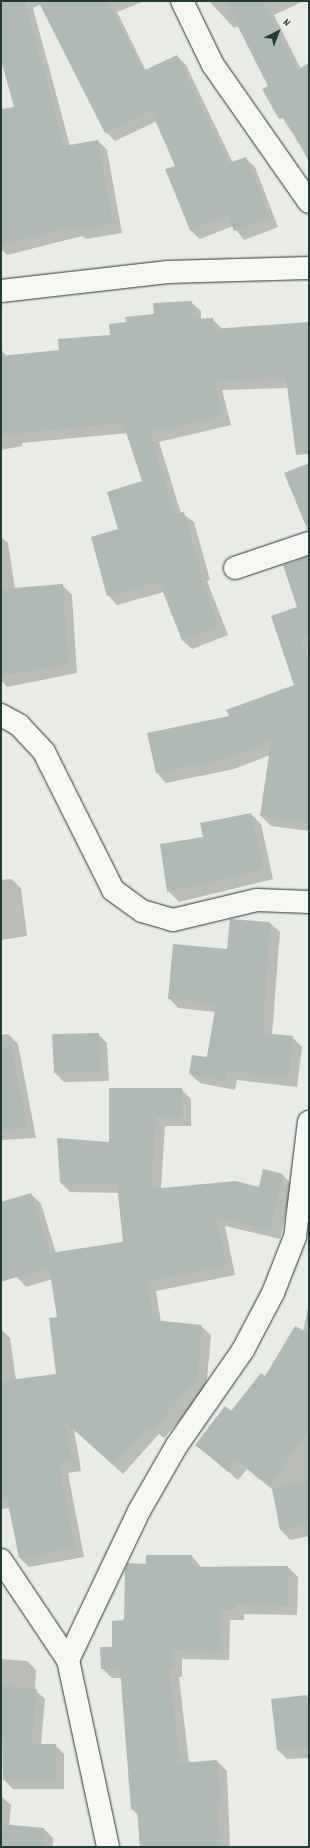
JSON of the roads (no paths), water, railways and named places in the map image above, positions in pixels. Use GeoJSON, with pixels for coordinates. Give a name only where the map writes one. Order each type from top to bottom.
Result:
{"type":"FeatureCollection","features":[{"type":"Feature","properties":{"kind":"street"},"geometry":{"type":"LineString","coordinates":[[182,1],[213,65],[309,202]]}},
{"type":"Feature","properties":{"kind":"street"},"geometry":{"type":"LineString","coordinates":[[1,291],[168,272],[309,268]]}},
{"type":"Feature","properties":{"kind":"street"},"geometry":{"type":"LineString","coordinates":[[235,568],[309,543]]}},
{"type":"Feature","properties":{"kind":"street"},"geometry":{"type":"LineString","coordinates":[[1,715],[19,725],[44,752],[113,890],[142,911],[173,920],[257,900],[309,902]]}},
{"type":"Feature","properties":{"kind":"street"},"geometry":{"type":"LineString","coordinates":[[68,1660],[140,1510],[177,1445],[243,1350],[273,1293],[295,1237],[308,1133]]}},
{"type":"Feature","properties":{"kind":"street"},"geometry":{"type":"LineString","coordinates":[[1,1560],[68,1660],[108,1847]]}}]}
